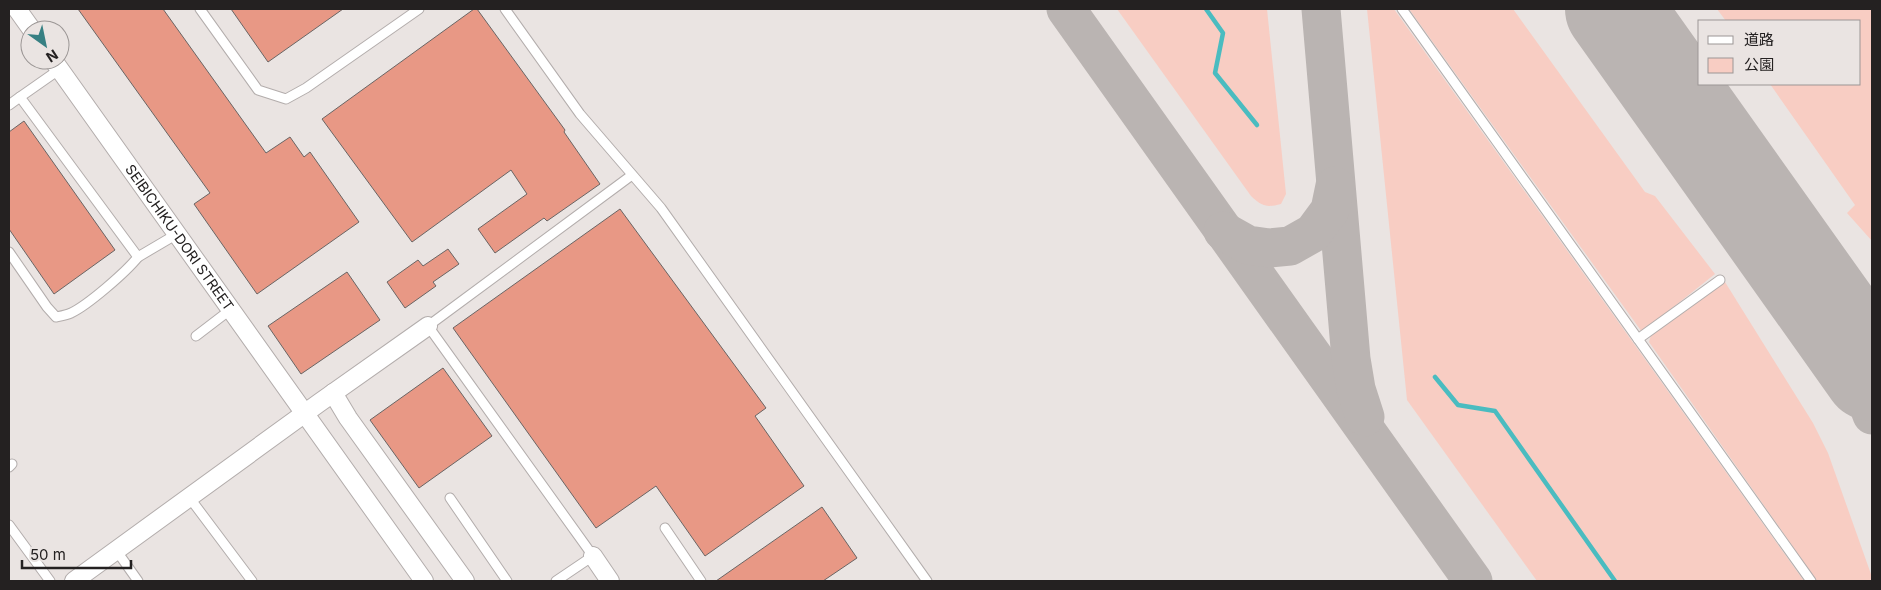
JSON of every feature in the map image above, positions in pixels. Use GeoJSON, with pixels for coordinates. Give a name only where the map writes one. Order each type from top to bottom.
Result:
{"type":"FeatureCollection","features":[{"type":"Feature","properties":{"kind":"street"},"geometry":{"type":"LineString","coordinates":[[16,9],[24,20]]}},
{"type":"Feature","properties":{"kind":"street","name":"SEIBICHIKU-DORI STREET"},"geometry":{"type":"LineString","coordinates":[[61,70],[424,581]]}},
{"type":"Feature","properties":{"kind":"street"},"geometry":{"type":"LineString","coordinates":[[74,581],[428,326]]}},
{"type":"Feature","properties":{"kind":"street"},"geometry":{"type":"LineString","coordinates":[[333,393],[348,418],[465,581]]}},
{"type":"Feature","properties":{"kind":"street"},"geometry":{"type":"LineString","coordinates":[[593,556],[610,581]]}},
{"type":"Feature","properties":{"kind":"lane"},"geometry":{"type":"LineString","coordinates":[[200,9],[258,90],[286,99],[306,88],[419,9]]}},
{"type":"Feature","properties":{"kind":"lane"},"geometry":{"type":"LineString","coordinates":[[505,9],[580,114],[661,208],[927,581]]}},
{"type":"Feature","properties":{"kind":"lane"},"geometry":{"type":"LineString","coordinates":[[1402,9],[1811,581]]}},
{"type":"Feature","properties":{"kind":"lane"},"geometry":{"type":"LineString","coordinates":[[9,105],[51,70]]}},
{"type":"Feature","properties":{"kind":"lane"},"geometry":{"type":"LineString","coordinates":[[20,97],[138,258]]}},
{"type":"Feature","properties":{"kind":"lane"},"geometry":{"type":"LineString","coordinates":[[556,581],[593,556],[428,326],[632,175]]}},
{"type":"Feature","properties":{"kind":"lane"},"geometry":{"type":"LineString","coordinates":[[9,252],[56,317],[71,314],[92,299],[138,258],[178,234]]}},
{"type":"Feature","properties":{"kind":"lane"},"geometry":{"type":"LineString","coordinates":[[1638,339],[1720,280]]}},
{"type":"Feature","properties":{"kind":"lane"},"geometry":{"type":"LineString","coordinates":[[196,336],[230,310]]}},
{"type":"Feature","properties":{"kind":"lane"},"geometry":{"type":"LineString","coordinates":[[189,497],[252,581]]}},
{"type":"Feature","properties":{"kind":"lane"},"geometry":{"type":"LineString","coordinates":[[450,498],[507,581]]}},
{"type":"Feature","properties":{"kind":"lane"},"geometry":{"type":"LineString","coordinates":[[9,526],[50,581]]}},
{"type":"Feature","properties":{"kind":"lane"},"geometry":{"type":"LineString","coordinates":[[665,528],[700,581]]}},
{"type":"Feature","properties":{"kind":"lane"},"geometry":{"type":"LineString","coordinates":[[116,550],[138,581]]}},
{"type":"Feature","properties":{"kind":"green space"},"geometry":{"type":"Polygon","coordinates":[[[1117,9],[1267,9],[1286,194],[1281,204],[1264,205],[1251,196],[1117,9]]]}},
{"type":"Feature","properties":{"kind":"green space"},"geometry":{"type":"Polygon","coordinates":[[[1367,9],[1394,9],[1804,581],[1537,581],[1407,400],[1367,9]]]}},
{"type":"Feature","properties":{"kind":"green space"},"geometry":{"type":"Polygon","coordinates":[[[1409,9],[1513,9],[1645,192],[1655,196],[1715,274],[1642,332],[1409,9]]]}},
{"type":"Feature","properties":{"kind":"green space"},"geometry":{"type":"Polygon","coordinates":[[[1717,9],[1872,9],[1872,241],[1847,213],[1855,205],[1771,85],[1861,85],[1861,20],[1725,20],[1717,9]]]}},
{"type":"Feature","properties":{"kind":"green space"},"geometry":{"type":"Polygon","coordinates":[[[1725,282],[1813,423],[1828,453],[1872,581],[1817,581],[1649,342],[1651,335],[1725,282]]]}},
{"type":"Feature","properties":{"kind":"building"},"geometry":{"type":"Polygon","coordinates":[[[78,9],[163,9],[266,153],[290,137],[304,157],[310,152],[359,222],[257,294],[194,204],[210,193],[78,9]]]}},
{"type":"Feature","properties":{"kind":"building"},"geometry":{"type":"Polygon","coordinates":[[[231,9],[343,9],[268,62],[231,9]]]}},
{"type":"Feature","properties":{"kind":"building"},"geometry":{"type":"Polygon","coordinates":[[[474,9],[477,9],[565,130],[564,132],[600,184],[547,221],[544,218],[495,253],[478,229],[527,194],[511,170],[412,242],[322,119],[474,9]]]}},
{"type":"Feature","properties":{"kind":"building"},"geometry":{"type":"Polygon","coordinates":[[[24,121],[115,250],[54,294],[9,229],[9,132],[24,121]]]}},
{"type":"Feature","properties":{"kind":"building"},"geometry":{"type":"Polygon","coordinates":[[[620,209],[766,408],[755,416],[804,486],[705,556],[656,486],[596,528],[453,328],[620,209]]]}},
{"type":"Feature","properties":{"kind":"building"},"geometry":{"type":"Polygon","coordinates":[[[448,249],[459,264],[433,282],[436,286],[405,308],[387,282],[418,260],[423,266],[448,249]]]}},
{"type":"Feature","properties":{"kind":"building"},"geometry":{"type":"Polygon","coordinates":[[[347,272],[380,320],[301,374],[268,326],[347,272]]]}},
{"type":"Feature","properties":{"kind":"building"},"geometry":{"type":"Polygon","coordinates":[[[443,368],[492,436],[419,488],[370,420],[443,368]]]}},
{"type":"Feature","properties":{"kind":"building"},"geometry":{"type":"Polygon","coordinates":[[[822,507],[857,558],[823,581],[716,581],[822,507]]]}},
{"type":"Feature","properties":{"kind":"waterway"},"geometry":{"type":"LineString","coordinates":[[1206,9],[1223,33],[1215,73],[1257,125]]}},
{"type":"Feature","properties":{"kind":"waterway"},"geometry":{"type":"LineString","coordinates":[[1435,377],[1458,405],[1495,411],[1615,581]]}},
{"type":"Feature","properties":{"kind":"taxiway"},"geometry":{"type":"LineString","coordinates":[[1066,9],[1473,581]]}},
{"type":"Feature","properties":{"kind":"taxiway"},"geometry":{"type":"LineString","coordinates":[[1321,9],[1351,359],[1356,389],[1365,417]]}},
{"type":"Feature","properties":{"kind":"taxiway"},"geometry":{"type":"LineString","coordinates":[[1223,231],[1248,245],[1269,248],[1290,246],[1313,233],[1330,210],[1335,186]]}},
{"type":"Feature","properties":{"kind":"taxiway"},"geometry":{"type":"LineString","coordinates":[[1838,324],[1872,415]]}},
{"type":"Feature","properties":{"kind":"runway"},"geometry":{"type":"LineString","coordinates":[[1614,9],[1872,372]]}}]}
